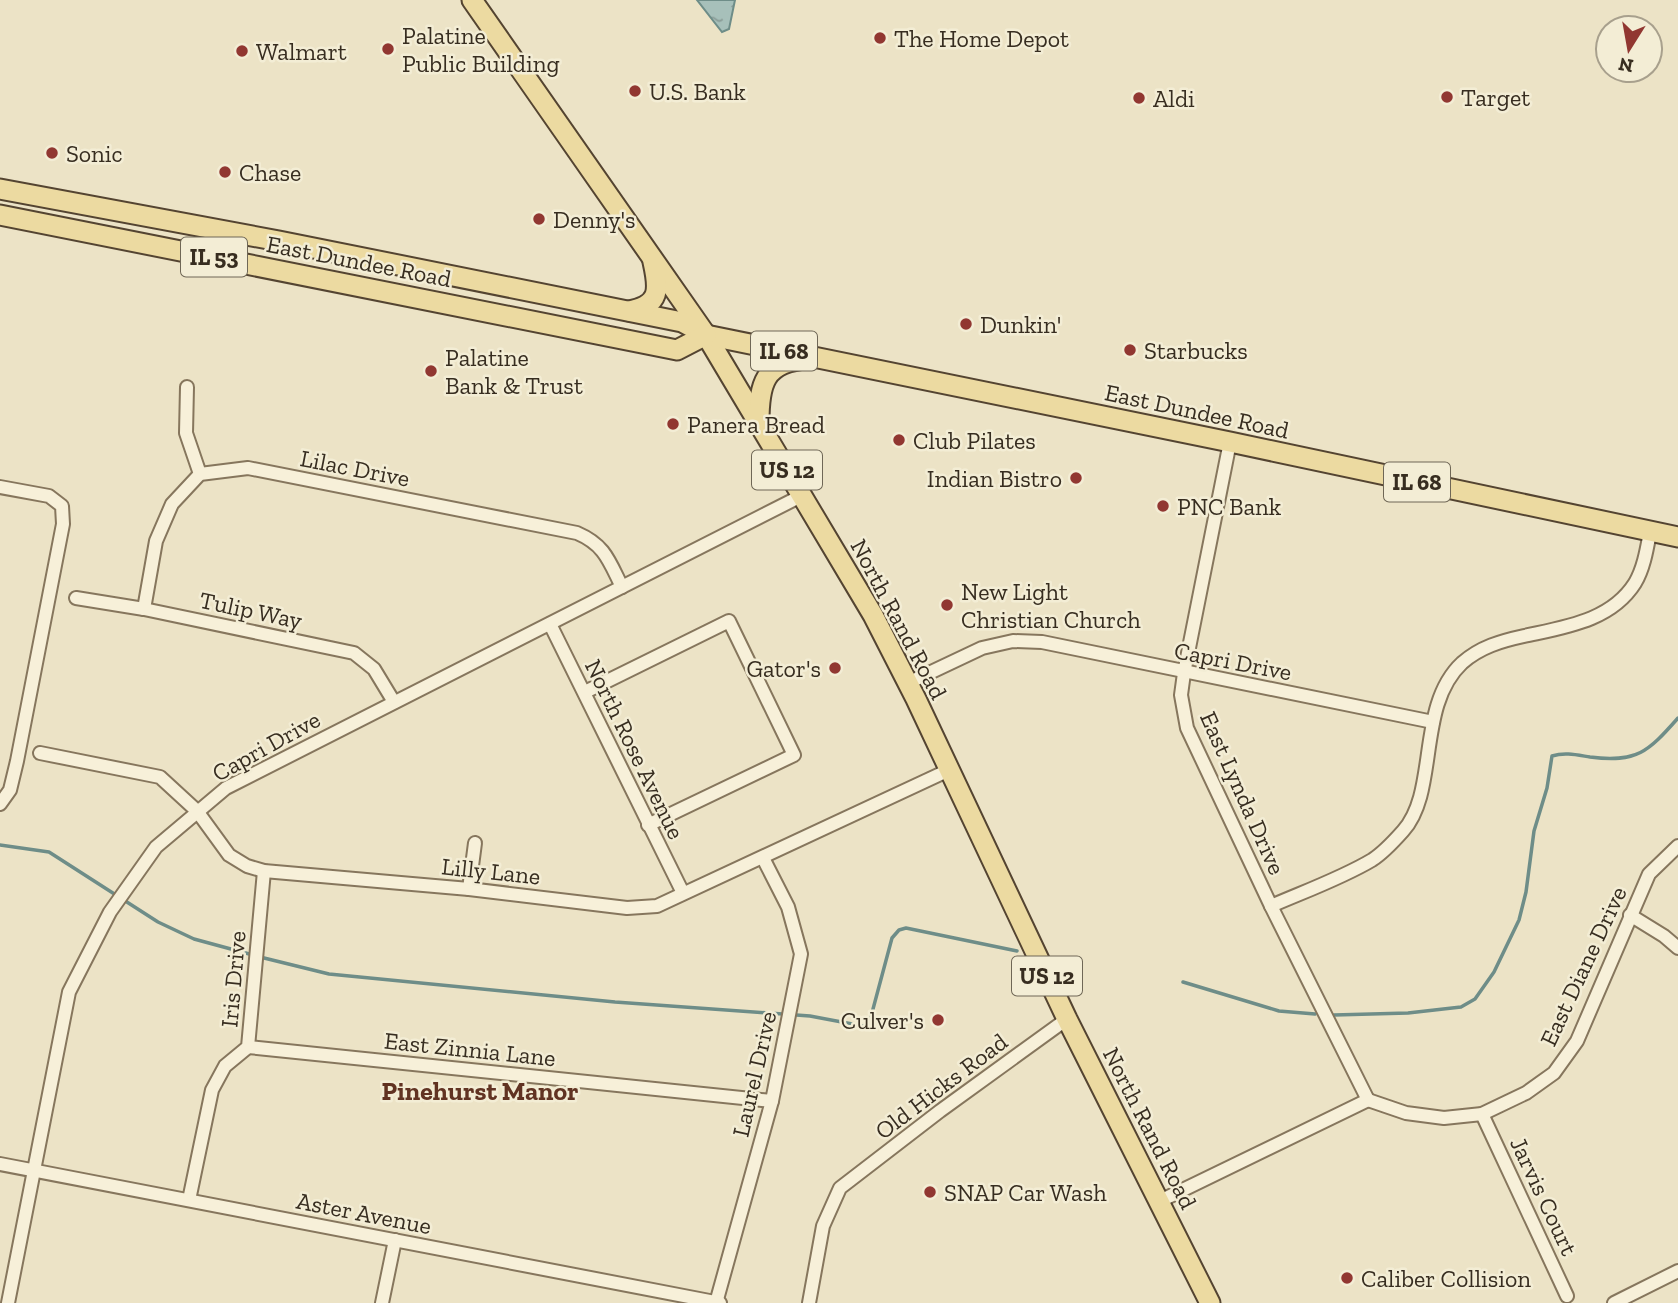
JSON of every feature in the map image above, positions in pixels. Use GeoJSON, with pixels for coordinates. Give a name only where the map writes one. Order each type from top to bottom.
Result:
{"type":"FeatureCollection","features":[{"type":"Feature","properties":{"kind":"main road","name":"North Rand Road"},"geometry":{"type":"LineString","coordinates":[[472,0],[706,335],[873,615],[950,769],[1067,1019],[1210,1303]]}},
{"type":"Feature","properties":{"kind":"main road","name":"East Dundee Road"},"geometry":{"type":"LineString","coordinates":[[0,190],[279,241],[629,311],[682,322],[706,335],[1678,537]]}},
{"type":"Feature","properties":{"kind":"main road","name":"East Dundee Road"},"geometry":{"type":"LineString","coordinates":[[0,215],[677,350],[706,335]]}},
{"type":"Feature","properties":{"kind":"main road"},"geometry":{"type":"LineString","coordinates":[[629,311],[647,307],[652,302],[657,282],[652,257]]}},
{"type":"Feature","properties":{"kind":"main road"},"geometry":{"type":"LineString","coordinates":[[759,422],[761,388],[767,376],[790,360],[818,358]]}},
{"type":"Feature","properties":{"kind":"street"},"geometry":{"type":"LineString","coordinates":[[144,609],[156,541],[173,504],[200,474],[186,433],[187,387]]}},
{"type":"Feature","properties":{"kind":"street","name":"East Lynda Drive"},"geometry":{"type":"LineString","coordinates":[[1230,442],[1184,673],[1181,695],[1187,728],[1271,906],[1368,1100]]}},
{"type":"Feature","properties":{"kind":"street","name":"Lilac Drive"},"geometry":{"type":"LineString","coordinates":[[200,474],[248,468],[577,533],[592,539],[605,552],[622,587]]}},
{"type":"Feature","properties":{"kind":"street"},"geometry":{"type":"LineString","coordinates":[[0,487],[49,496],[62,506],[62,524],[17,761],[9,790],[0,804]]}},
{"type":"Feature","properties":{"kind":"street","name":"Capri Drive"},"geometry":{"type":"LineString","coordinates":[[8,1303],[69,992],[110,912],[156,847],[226,788],[803,495]]}},
{"type":"Feature","properties":{"kind":"street"},"geometry":{"type":"LineString","coordinates":[[1271,906],[1374,859],[1405,829],[1419,801],[1433,722],[1446,684],[1461,664],[1482,648],[1570,626],[1602,614],[1621,599],[1636,581],[1650,532]]}},
{"type":"Feature","properties":{"kind":"street","name":"Tulip Way"},"geometry":{"type":"LineString","coordinates":[[76,598],[144,609],[354,653],[374,669],[394,702]]}},
{"type":"Feature","properties":{"kind":"street"},"geometry":{"type":"LineString","coordinates":[[585,692],[729,621],[794,755],[648,825]]}},
{"type":"Feature","properties":{"kind":"street","name":"North Rose Avenue"},"geometry":{"type":"LineString","coordinates":[[550,624],[683,893]]}},
{"type":"Feature","properties":{"kind":"street","name":"Capri Drive"},"geometry":{"type":"LineString","coordinates":[[908,683],[982,648],[1013,641],[1042,642],[1433,722]]}},
{"type":"Feature","properties":{"kind":"street","name":"Lilly Lane"},"geometry":{"type":"LineString","coordinates":[[40,752],[160,777],[197,811],[229,855],[247,866],[264,871],[469,889],[627,908],[657,906],[950,769]]}},
{"type":"Feature","properties":{"kind":"street"},"geometry":{"type":"LineString","coordinates":[[469,889],[475,843]]}},
{"type":"Feature","properties":{"kind":"street","name":"East Diane Drive"},"geometry":{"type":"LineString","coordinates":[[1368,1100],[1406,1113],[1444,1118],[1482,1114],[1526,1093],[1555,1073],[1577,1041],[1649,874],[1678,846]]}},
{"type":"Feature","properties":{"kind":"street","name":"Laurel Drive"},"geometry":{"type":"LineString","coordinates":[[718,1303],[772,1101],[801,954],[788,907],[763,858]]}},
{"type":"Feature","properties":{"kind":"street","name":"Iris Drive"},"geometry":{"type":"LineString","coordinates":[[189,1200],[212,1090],[225,1066],[248,1047],[264,871]]}},
{"type":"Feature","properties":{"kind":"street"},"geometry":{"type":"LineString","coordinates":[[1630,915],[1678,948]]}},
{"type":"Feature","properties":{"kind":"street","name":"Old Hicks Road"},"geometry":{"type":"LineString","coordinates":[[809,1303],[823,1226],[841,1188],[940,1111],[1067,1019]]}},
{"type":"Feature","properties":{"kind":"street","name":"East Zinnia Lane"},"geometry":{"type":"LineString","coordinates":[[248,1047],[772,1101]]}},
{"type":"Feature","properties":{"kind":"street"},"geometry":{"type":"LineString","coordinates":[[1160,1201],[1368,1100]]}},
{"type":"Feature","properties":{"kind":"street","name":"Jarvis Court"},"geometry":{"type":"LineString","coordinates":[[1482,1114],[1567,1296]]}},
{"type":"Feature","properties":{"kind":"street","name":"Aster Avenue"},"geometry":{"type":"LineString","coordinates":[[0,1164],[718,1303]]}},
{"type":"Feature","properties":{"kind":"street"},"geometry":{"type":"LineString","coordinates":[[382,1303],[395,1240]]}},
{"type":"Feature","properties":{"kind":"street"},"geometry":{"type":"LineString","coordinates":[[1614,1303],[1678,1270]]}},
{"type":"Feature","properties":{"kind":"water"},"geometry":{"type":"Polygon","coordinates":[[[697,0],[735,0],[729,29],[722,32],[697,0]]]}},
{"type":"Feature","properties":{"kind":"waterway"},"geometry":{"type":"LineString","coordinates":[[1334,1015],[1408,1013],[1461,1007],[1475,999],[1494,972],[1519,920],[1526,892],[1534,831],[1547,788],[1552,756],[1631,756],[1649,747],[1678,718]]}},
{"type":"Feature","properties":{"kind":"waterway"},"geometry":{"type":"LineString","coordinates":[[0,845],[49,852],[158,922],[194,939],[253,955]]}},
{"type":"Feature","properties":{"kind":"waterway"},"geometry":{"type":"LineString","coordinates":[[260,957],[329,974],[615,1002],[810,1016],[863,1026],[869,1024],[892,938],[899,930],[906,928],[1017,951]]}},
{"type":"Feature","properties":{"kind":"waterway"},"geometry":{"type":"LineString","coordinates":[[1183,982],[1279,1011],[1315,1014]]}},
{"type":"Feature","properties":{"kind":"place","name":"The Home Depot"},"geometry":{"type":"Point","coordinates":[880,38]}},
{"type":"Feature","properties":{"kind":"place","name":"Palatine Public Building"},"geometry":{"type":"Point","coordinates":[388,49]}},
{"type":"Feature","properties":{"kind":"place","name":"Walmart"},"geometry":{"type":"Point","coordinates":[242,51]}},
{"type":"Feature","properties":{"kind":"place","name":"U.S. Bank"},"geometry":{"type":"Point","coordinates":[635,91]}},
{"type":"Feature","properties":{"kind":"place","name":"Target"},"geometry":{"type":"Point","coordinates":[1447,97]}},
{"type":"Feature","properties":{"kind":"place","name":"Aldi"},"geometry":{"type":"Point","coordinates":[1139,98]}},
{"type":"Feature","properties":{"kind":"place","name":"Sonic"},"geometry":{"type":"Point","coordinates":[52,153]}},
{"type":"Feature","properties":{"kind":"place","name":"Chase"},"geometry":{"type":"Point","coordinates":[225,172]}},
{"type":"Feature","properties":{"kind":"place","name":"Denny's"},"geometry":{"type":"Point","coordinates":[539,219]}},
{"type":"Feature","properties":{"kind":"place","name":"Dunkin'"},"geometry":{"type":"Point","coordinates":[966,324]}},
{"type":"Feature","properties":{"kind":"place","name":"Starbucks"},"geometry":{"type":"Point","coordinates":[1130,350]}},
{"type":"Feature","properties":{"kind":"place","name":"Palatine Bank & Trust"},"geometry":{"type":"Point","coordinates":[431,371]}},
{"type":"Feature","properties":{"kind":"place","name":"Panera Bread"},"geometry":{"type":"Point","coordinates":[673,424]}},
{"type":"Feature","properties":{"kind":"place","name":"Club Pilates"},"geometry":{"type":"Point","coordinates":[899,440]}},
{"type":"Feature","properties":{"kind":"place","name":"Indian Bistro"},"geometry":{"type":"Point","coordinates":[1076,478]}},
{"type":"Feature","properties":{"kind":"place","name":"PNC Bank"},"geometry":{"type":"Point","coordinates":[1163,506]}},
{"type":"Feature","properties":{"kind":"place","name":"New Light Christian Church"},"geometry":{"type":"Point","coordinates":[947,605]}},
{"type":"Feature","properties":{"kind":"place","name":"Gator's"},"geometry":{"type":"Point","coordinates":[835,668]}},
{"type":"Feature","properties":{"kind":"place","name":"Culver's"},"geometry":{"type":"Point","coordinates":[938,1020]}},
{"type":"Feature","properties":{"kind":"place","name":"SNAP Car Wash"},"geometry":{"type":"Point","coordinates":[930,1192]}},
{"type":"Feature","properties":{"kind":"place","name":"Caliber Collision"},"geometry":{"type":"Point","coordinates":[1347,1278]}},
{"type":"Feature","properties":{"kind":"district","name":"Pinehurst Manor"},"geometry":{"type":"Point","coordinates":[480,1091]}}]}
